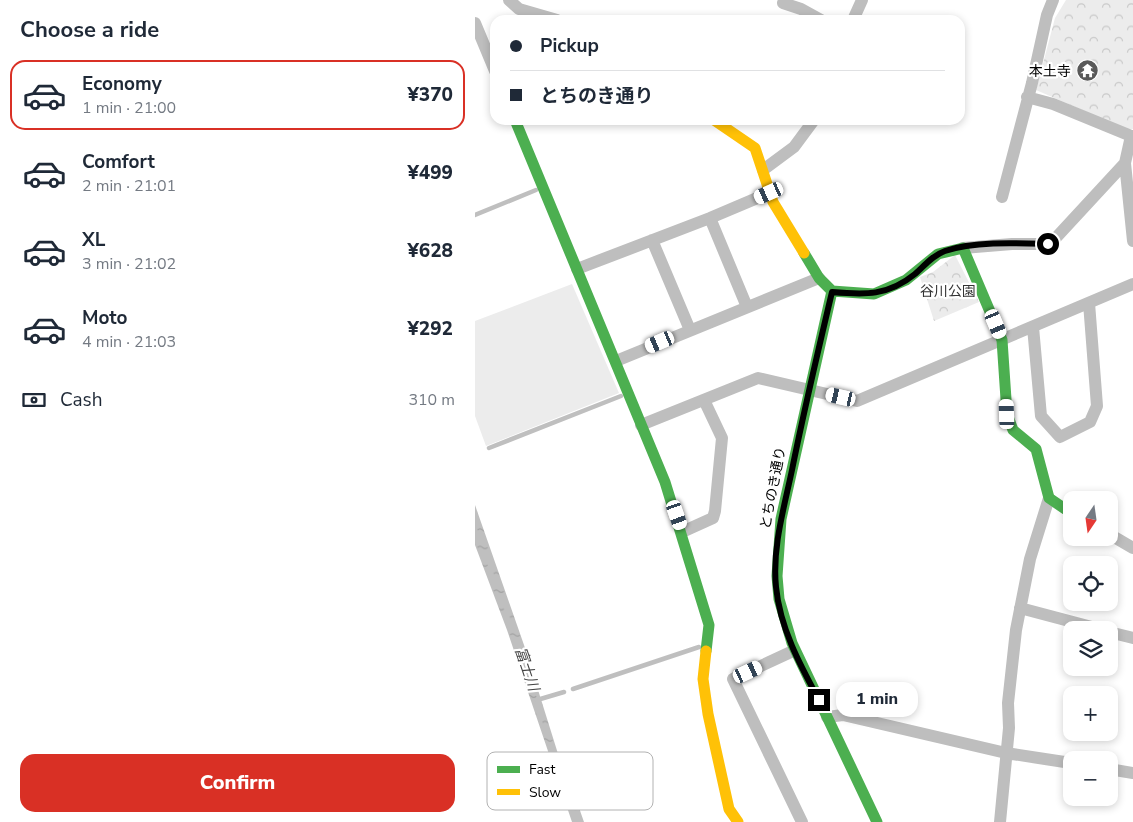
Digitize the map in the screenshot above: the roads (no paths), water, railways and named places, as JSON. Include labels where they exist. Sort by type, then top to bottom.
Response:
[{"type":"street","points":[[509,0],[519,8],[541,15]]},
{"type":"street","points":[[855,15],[862,0]]},
{"type":"street","points":[[1002,197],[1050,0]]},
{"type":"street","points":[[783,3],[812,15]]},
{"type":"street","points":[[475,23],[490,59]]},
{"type":"street","points":[[1027,97],[1088,118],[1132,136],[1125,163],[1133,241]]},
{"type":"street","points":[[517,125],[616,361],[682,532],[709,625],[703,679],[708,714],[729,809],[738,822]]},
{"type":"street","points":[[721,125],[755,148],[769,193],[819,278],[832,292],[874,294],[906,280],[937,254],[963,248],[989,244],[1048,244],[1052,242],[1125,163]]},
{"type":"street","points":[[763,170],[794,147],[810,125]]},
{"type":"street","points":[[577,269],[710,218],[769,193]]},
{"type":"street","points":[[710,218],[747,307]]},
{"type":"street","points":[[652,240],[690,330]]},
{"type":"street","points":[[963,248],[1002,340],[1007,414],[1013,430],[1036,449],[1049,498],[1030,559],[1013,646],[1000,822]]},
{"type":"street","points":[[616,361],[819,278]]},
{"type":"street","points":[[641,425],[758,378],[857,401],[1133,284]]},
{"type":"street","name":"とちのき通り","points":[[832,292],[809,390],[777,547],[776,587],[782,616],[793,651],[877,822]]},
{"type":"street","points":[[1033,327],[1041,416],[1060,437],[1089,422],[1097,406],[1089,303]]},
{"type":"street","points":[[682,532],[708,522],[713,518],[715,511],[722,438],[704,400]]},
{"type":"street","points":[[1049,498],[1063,508]]},
{"type":"street","points":[[1118,539],[1133,548]]},
{"type":"street","points":[[1020,608],[1069,621]]},
{"type":"street","points":[[1118,634],[1133,638]]},
{"type":"street","points":[[793,651],[733,679],[802,822]]},
{"type":"street","points":[[827,717],[843,715],[1005,753],[1063,762]]},
{"type":"street","points":[[1118,770],[1133,773]]},
{"type":"water","name":"富士川","points":[[475,505],[524,645],[557,752],[548,752],[507,630],[475,545]]},
{"type":"water","points":[[568,810],[580,810],[584,822],[572,822]]},
{"type":"waterway","points":[[475,215],[536,190]]},
{"type":"waterway","points":[[489,448],[621,396]]},
{"type":"waterway","points":[[573,689],[699,647]]},
{"type":"waterway","points":[[537,700],[564,692]]},
{"type":"place","name":"本土寺","points":[[1087,71]]},
{"type":"park label","name":"谷川公園","points":[[948,291]]}]
